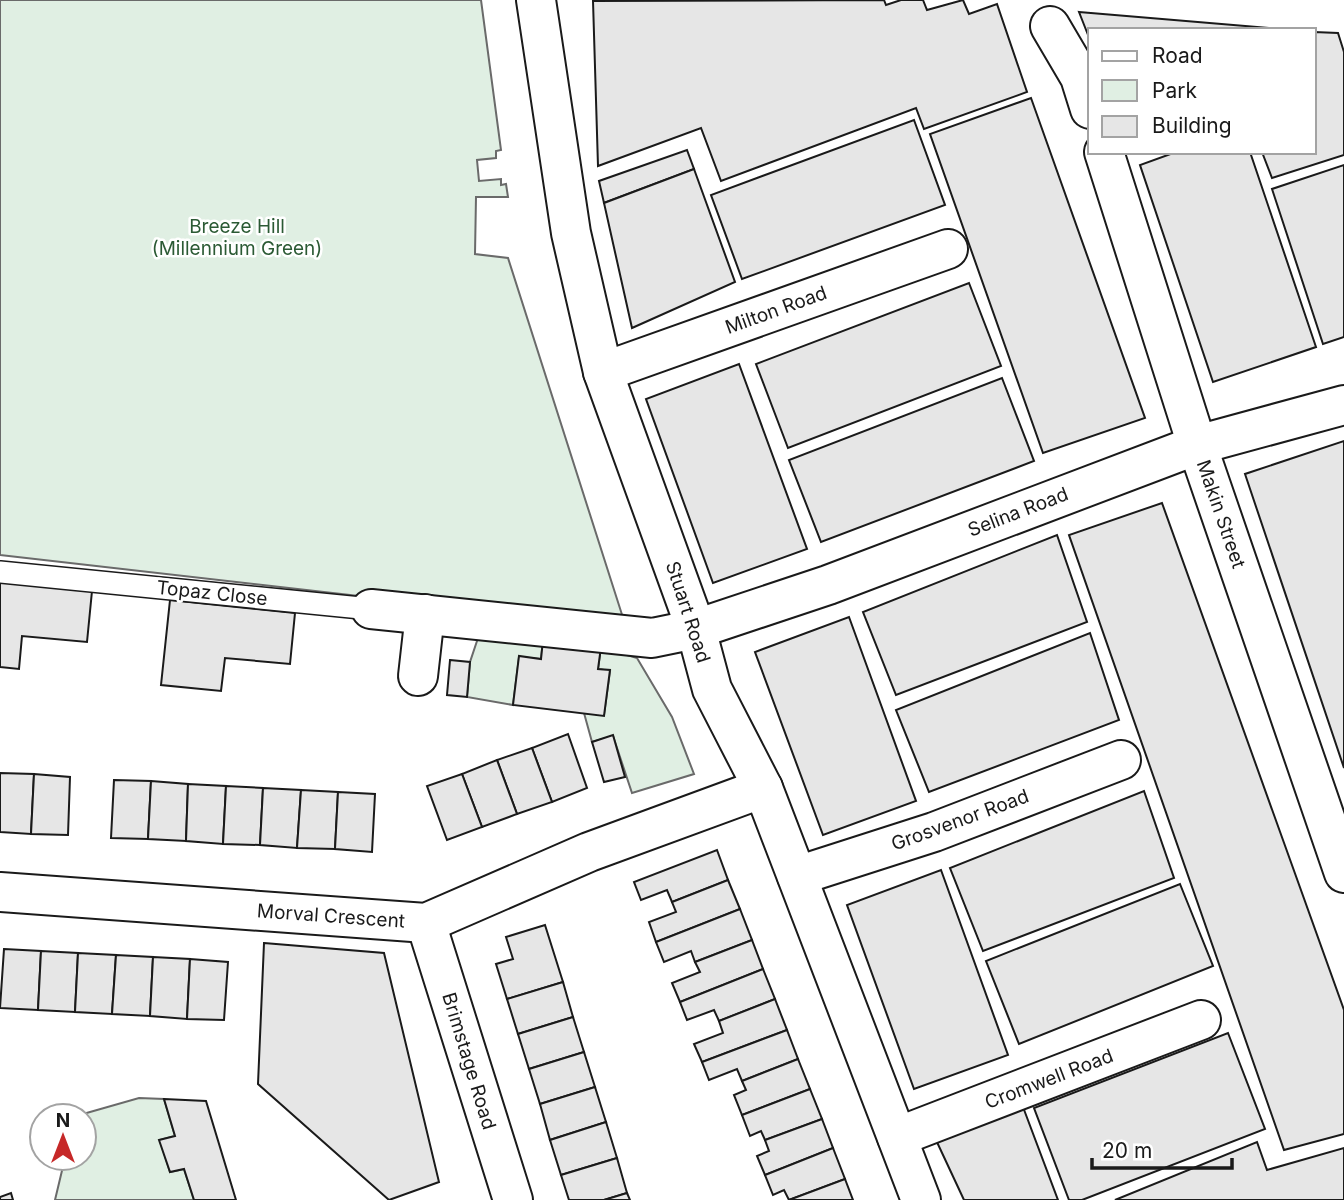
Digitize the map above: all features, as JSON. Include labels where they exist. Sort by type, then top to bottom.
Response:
[{"type":"street","name":"Stuart Road","points":[[536,0],[571,233],[603,372],[696,629],[712,689],[763,788],[921,1200]]},
{"type":"street","points":[[1050,26],[1080,77],[1088,103]]},
{"type":"street","name":"Makin Street","points":[[1105,154],[1197,445],[1344,873]]},
{"type":"street","name":"Milton Road","points":[[603,372],[948,249]]},
{"type":"street","name":"Selina Road","points":[[696,629],[828,585],[1197,445],[1344,405]]},
{"type":"street","name":"Topaz Close","points":[[371,609],[652,638],[696,629]]},
{"type":"street","points":[[418,676],[425,614]]},
{"type":"street","name":"Grosvenor Road","points":[[797,876],[934,832],[1121,760]]},
{"type":"street","name":"Morval Crescent","points":[[0,892],[426,923],[589,852],[763,788]]},
{"type":"street","name":"Brimstage Road","points":[[426,923],[513,1200]]},
{"type":"street","name":"Cromwell Road","points":[[897,1137],[1201,1020]]},
{"type":"lane","name":"Topaz Close","points":[[0,572],[371,609]]},
{"type":"green space","name":"Breeze Hill (Millennium Green)","points":[[0,0],[481,0],[501,150],[496,151],[496,158],[477,160],[479,181],[501,179],[501,185],[506,184],[508,197],[476,197],[475,254],[508,258],[625,624],[612,625],[0,555]]},
{"type":"green space","points":[[479,635],[543,640],[541,659],[519,657],[513,705],[467,697],[470,662]]},
{"type":"green space","points":[[601,647],[637,658],[672,717],[694,774],[632,793],[613,736],[592,742],[584,713],[604,715],[610,671],[598,669]]},
{"type":"green space","points":[[139,1098],[164,1099],[175,1136],[160,1140],[170,1172],[184,1169],[194,1200],[55,1200],[62,1172],[98,1172],[98,1110]]},
{"type":"building","points":[[884,0],[886,5],[901,0],[923,0],[927,10],[963,0],[969,14],[997,4],[1027,92],[924,129],[916,108],[721,181],[701,128],[598,166],[593,1]]},
{"type":"building","points":[[1079,12],[1268,28],[1088,28],[1088,35]]},
{"type":"building","points":[[1316,32],[1338,33],[1344,52],[1344,155],[1272,178],[1263,154],[1316,154]]},
{"type":"building","points":[[1031,98],[1145,418],[1043,453],[930,134]]},
{"type":"building","points":[[914,120],[945,205],[742,279],[711,195]]},
{"type":"building","points":[[687,150],[694,169],[604,203],[599,181]]},
{"type":"building","points":[[1170,154],[1251,154],[1316,347],[1213,382],[1140,165]]},
{"type":"building","points":[[1344,165],[1344,337],[1323,344],[1272,189]]},
{"type":"building","points":[[694,169],[735,282],[632,328],[604,203]]},
{"type":"building","points":[[969,283],[1001,366],[788,448],[756,364]]},
{"type":"building","points":[[739,364],[807,549],[713,583],[646,399]]},
{"type":"building","points":[[1002,378],[1034,461],[821,542],[789,460]]},
{"type":"building","points":[[1344,441],[1344,768],[1245,474]]},
{"type":"building","points":[[1162,503],[1344,1010],[1344,1134],[1284,1150],[1069,535]]},
{"type":"building","points":[[1057,535],[1087,622],[896,695],[863,612]]},
{"type":"building","points":[[0,582],[92,591],[87,642],[22,636],[19,669],[0,667]]},
{"type":"building","points":[[170,600],[295,613],[290,664],[225,658],[221,691],[161,685]]},
{"type":"building","points":[[849,617],[916,801],[823,835],[755,652]]},
{"type":"building","points":[[1090,633],[1119,720],[929,792],[896,710]]},
{"type":"building","points":[[543,640],[601,647],[598,669],[610,670],[604,716],[513,705],[519,656],[541,659]]},
{"type":"building","points":[[450,660],[470,662],[467,697],[447,695]]},
{"type":"building","points":[[568,734],[587,788],[552,802],[532,748]]},
{"type":"building","points":[[613,735],[625,777],[604,782],[592,742]]},
{"type":"building","points":[[532,748],[552,802],[517,814],[497,760]]},
{"type":"building","points":[[497,760],[517,814],[482,827],[462,774]]},
{"type":"building","points":[[0,773],[34,774],[31,834],[0,832]]},
{"type":"building","points":[[34,774],[70,777],[68,835],[31,834]]},
{"type":"building","points":[[462,774],[482,827],[447,840],[427,786]]},
{"type":"building","points":[[114,780],[151,781],[148,839],[111,838]]},
{"type":"building","points":[[151,781],[188,784],[186,841],[148,839]]},
{"type":"building","points":[[188,784],[226,786],[223,844],[186,841]]},
{"type":"building","points":[[226,786],[263,788],[260,845],[223,844]]},
{"type":"building","points":[[263,788],[301,790],[297,848],[260,845]]},
{"type":"building","points":[[301,790],[338,792],[335,849],[297,848]]},
{"type":"building","points":[[1144,791],[1174,878],[983,951],[950,868]]},
{"type":"building","points":[[338,792],[375,794],[372,852],[335,849]]},
{"type":"building","points":[[717,850],[728,880],[672,902],[667,890],[641,900],[634,882]]},
{"type":"building","points":[[941,870],[1008,1055],[914,1089],[847,905]]},
{"type":"building","points":[[728,880],[740,909],[656,942],[649,922],[676,912],[672,902]]},
{"type":"building","points":[[1180,884],[1213,966],[1019,1044],[986,961]]},
{"type":"building","points":[[740,909],[752,940],[695,962],[691,951],[664,962],[656,942]]},
{"type":"building","points":[[545,925],[563,982],[507,999],[496,964],[513,959],[506,937]]},
{"type":"building","points":[[752,940],[763,969],[680,1002],[672,983],[700,972],[695,962]]},
{"type":"building","points":[[264,943],[384,953],[439,1182],[389,1200],[258,1084]]},
{"type":"building","points":[[4,949],[41,951],[38,1010],[0,1008]]},
{"type":"building","points":[[41,951],[78,953],[75,1012],[38,1010]]},
{"type":"building","points":[[78,953],[116,955],[112,1014],[75,1012]]},
{"type":"building","points":[[116,955],[153,957],[150,1016],[112,1014]]},
{"type":"building","points":[[153,957],[190,959],[187,1019],[150,1016]]},
{"type":"building","points":[[190,959],[228,962],[224,1020],[187,1019]]},
{"type":"building","points":[[763,969],[775,999],[719,1021],[714,1010],[687,1020],[680,1002]]},
{"type":"building","points":[[563,982],[573,1017],[518,1034],[507,999]]},
{"type":"building","points":[[775,999],[787,1030],[702,1062],[694,1044],[723,1033],[719,1021]]},
{"type":"building","points":[[573,1017],[584,1052],[529,1069],[518,1034]]},
{"type":"building","points":[[787,1030],[798,1059],[742,1081],[737,1069],[709,1080],[702,1062]]},
{"type":"building","points":[[1228,1033],[1265,1129],[1082,1200],[1069,1200],[1034,1108]]},
{"type":"building","points":[[584,1052],[595,1087],[540,1104],[529,1069]]},
{"type":"building","points":[[798,1059],[810,1089],[742,1115],[734,1095],[746,1090],[742,1081]]},
{"type":"building","points":[[595,1087],[606,1122],[550,1140],[540,1104]]},
{"type":"building","points":[[810,1089],[822,1119],[765,1140],[761,1131],[750,1136],[742,1115]]},
{"type":"building","points":[[164,1099],[206,1101],[236,1200],[194,1200],[184,1169],[170,1172],[159,1140],[175,1136]]},
{"type":"building","points":[[1023,1107],[1058,1200],[964,1200],[936,1140]]},
{"type":"building","points":[[822,1119],[833,1148],[765,1175],[757,1156],[769,1151],[765,1140]]},
{"type":"building","points":[[606,1122],[617,1158],[561,1175],[550,1140]]},
{"type":"building","points":[[1257,1142],[1267,1170],[1344,1148],[1344,1200],[1115,1200]]},
{"type":"building","points":[[833,1148],[845,1179],[789,1200],[784,1190],[773,1195],[765,1175]]},
{"type":"building","points":[[617,1158],[627,1193],[604,1200],[569,1200],[561,1175]]},
{"type":"building","points":[[845,1179],[853,1200],[789,1200]]},
{"type":"building","points":[[11,1193],[13,1200],[0,1200],[0,1197]]},
{"type":"building","points":[[627,1193],[630,1200],[604,1200]]}]
